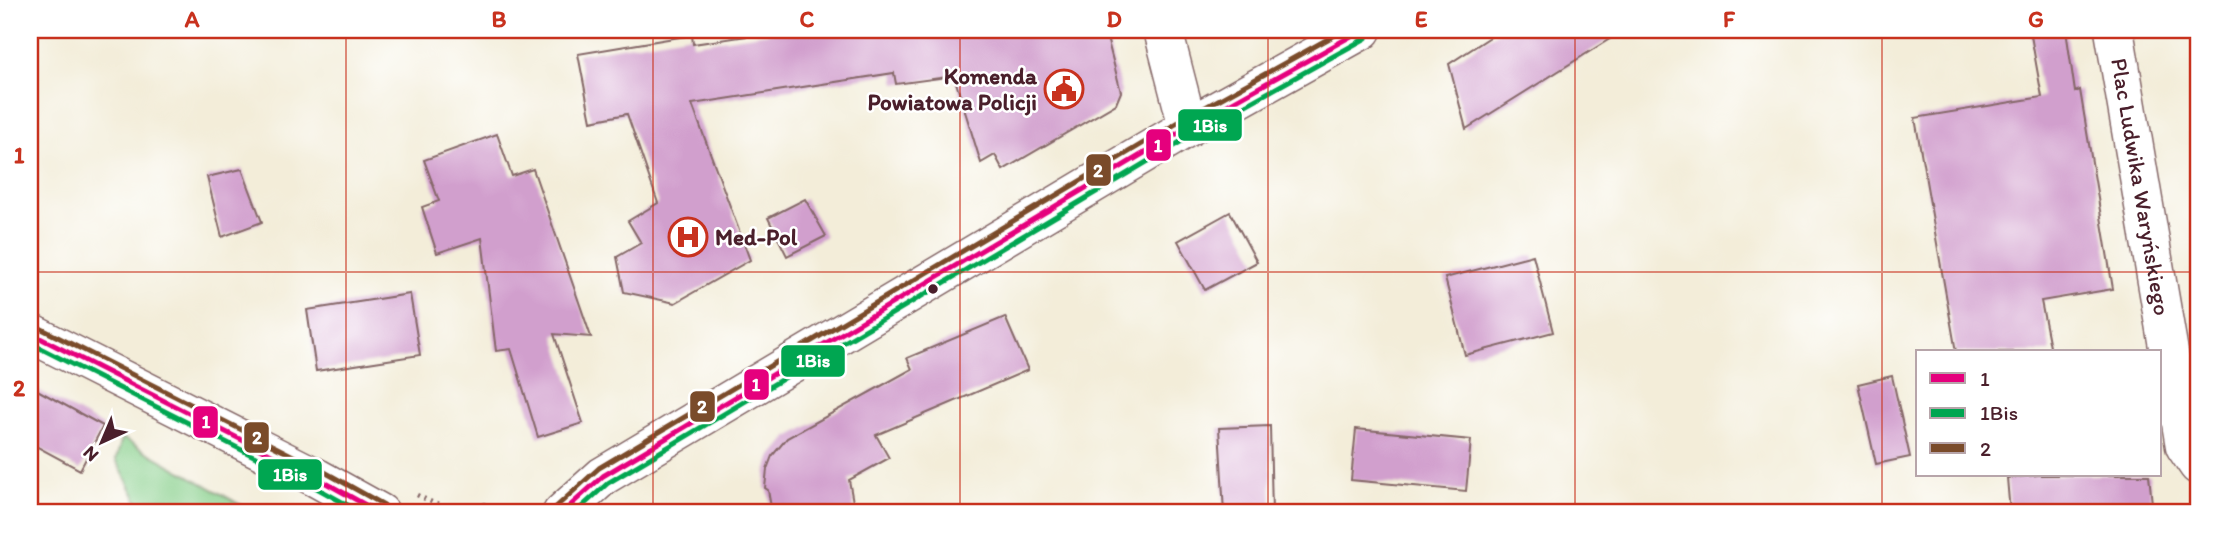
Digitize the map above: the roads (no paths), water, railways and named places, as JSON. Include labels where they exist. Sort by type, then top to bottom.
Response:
[{"type":"street","points":[[1163,30],[1188,127]]},
{"type":"street","points":[[562,513],[603,476],[1188,127],[1362,30]]},
{"type":"street","name":"Plac Ludwika Waryńskiego","points":[[2114,30],[2185,446],[2198,465]]},
{"type":"street","points":[[30,333],[294,466],[380,513]]},
{"type":"place","name":"Komenda Powiatowa Policji","points":[[1064,89]]},
{"type":"place","name":"Med-Pol","points":[[688,237]]}]
